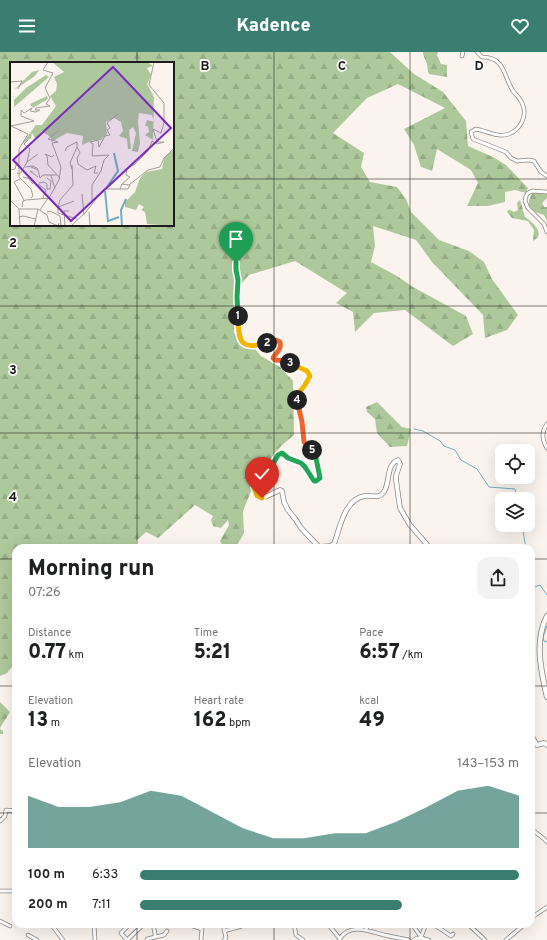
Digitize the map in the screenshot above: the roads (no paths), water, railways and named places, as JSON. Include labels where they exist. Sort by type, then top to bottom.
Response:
[{"type":"main road","points":[[547,616],[541,631],[540,645],[541,668],[547,697]]},
{"type":"street","points":[[477,52],[482,57],[493,58],[501,65],[512,90],[522,104],[525,112],[520,125],[510,134],[497,135],[476,129],[471,132],[473,139],[506,152],[511,158],[517,161],[534,161],[541,172],[547,176]]},
{"type":"street","points":[[547,192],[528,192],[525,201],[528,208],[544,224],[547,232]]},
{"type":"street","points":[[248,240],[236,263],[238,280],[238,334],[240,340],[245,344],[252,346],[278,340],[281,346],[277,354],[273,356],[273,359],[287,361],[309,373],[310,376],[297,395],[298,408],[302,422],[304,442],[315,453],[320,478],[314,481],[304,465],[288,458],[282,453],[278,455],[269,472],[255,482],[254,487],[259,498],[263,498],[280,490],[283,493],[286,506],[301,528],[316,544]]},
{"type":"street","points":[[547,424],[543,430],[543,441],[547,448]]},
{"type":"street","points":[[334,544],[349,506],[364,496],[375,497],[381,494],[385,488],[391,467],[394,462],[398,460],[400,464],[396,480],[400,508],[410,525],[427,544]]},
{"type":"street","points":[[535,742],[537,745],[544,743],[547,745]]},
{"type":"street","points":[[0,821],[5,816],[6,810],[12,811]]},
{"type":"street","points":[[535,832],[547,842]]},
{"type":"street","points":[[0,891],[12,891]]},
{"type":"street","points":[[535,915],[547,907]]},
{"type":"street","points":[[0,921],[10,926]]},
{"type":"street","points":[[54,928],[63,940]]},
{"type":"street","points":[[94,928],[96,940]]},
{"type":"street","points":[[126,928],[121,933],[127,940],[140,928]]},
{"type":"street","points":[[154,928],[154,937]]},
{"type":"street","points":[[199,928],[202,929],[201,940]]},
{"type":"street","points":[[223,928],[226,938],[224,940]]},
{"type":"street","points":[[224,931],[235,928]]},
{"type":"street","points":[[295,928],[296,935],[303,940]]},
{"type":"street","points":[[331,928],[339,939],[351,930],[359,929],[409,940]]},
{"type":"street","points":[[415,928],[421,937],[427,939]]},
{"type":"street","points":[[421,937],[424,928]]},
{"type":"street","points":[[439,928],[451,936],[453,934]]},
{"type":"street","points":[[472,928],[485,940]]},
{"type":"street","points":[[506,940],[520,928]]},
{"type":"street","points":[[146,940],[164,935],[167,931]]},
{"type":"street","points":[[28,935],[37,940]]},
{"type":"street","points":[[414,940],[417,938],[427,939]]},
{"type":"waterway","points":[[414,429],[423,431],[440,441],[444,446],[455,450],[461,460],[477,469],[489,487],[515,489],[516,492]]},
{"type":"waterway","points":[[523,532],[525,544]]},
{"type":"waterway","points":[[535,587],[540,585],[547,595]]},
{"type":"waterway","points":[[547,626],[543,637],[544,641],[547,642]]}]
